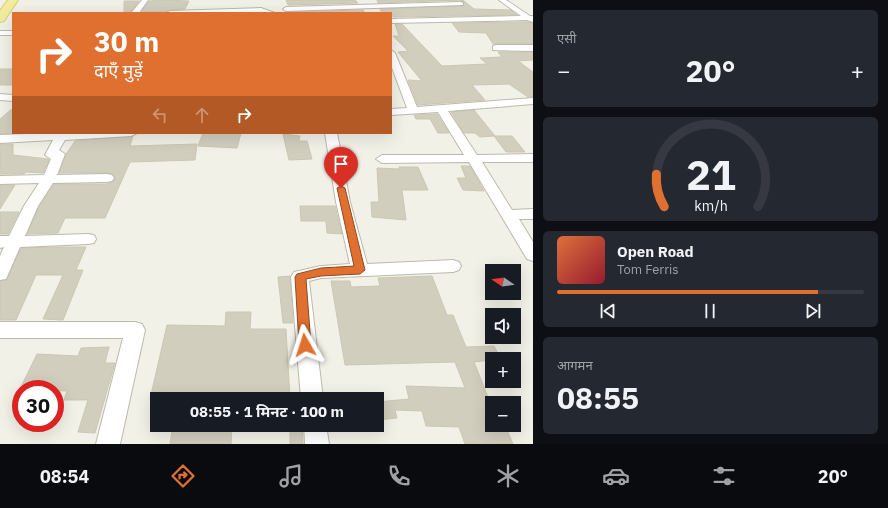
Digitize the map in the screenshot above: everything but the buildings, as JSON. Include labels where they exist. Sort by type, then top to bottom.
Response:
[{"type":"main road","points":[[0,19],[14,0]]},
{"type":"street","points":[[136,12],[145,0]]},
{"type":"street","points":[[502,0],[531,19]]},
{"type":"street","points":[[286,9],[367,5],[462,4]]},
{"type":"street","points":[[234,12],[270,12],[367,5]]},
{"type":"street","points":[[392,20],[531,19]]},
{"type":"street","points":[[0,33],[12,33]]},
{"type":"street","points":[[496,48],[533,48]]},
{"type":"street","points":[[392,56],[413,110]]},
{"type":"street","points":[[0,97],[12,98]]},
{"type":"street","points":[[392,112],[533,101]]},
{"type":"street","points":[[442,109],[509,214],[533,255]]},
{"type":"street","points":[[0,139],[105,134]]},
{"type":"street","points":[[331,134],[344,202],[360,270]]},
{"type":"street","points":[[0,274],[8,242],[49,179],[59,154],[51,155],[50,136]]},
{"type":"street","points":[[382,158],[533,158]]},
{"type":"street","points":[[0,180],[107,178]]},
{"type":"street","points":[[509,214],[533,214]]},
{"type":"street","points":[[8,242],[88,239]]},
{"type":"street","points":[[311,392],[304,331],[300,277],[321,272],[453,266]]},
{"type":"street","points":[[0,330],[134,330],[108,444]]},
{"type":"street","points":[[316,432],[317,444]]},
{"type":"route","points":[[305,345],[300,277],[321,272],[360,270],[341,188]]}]
